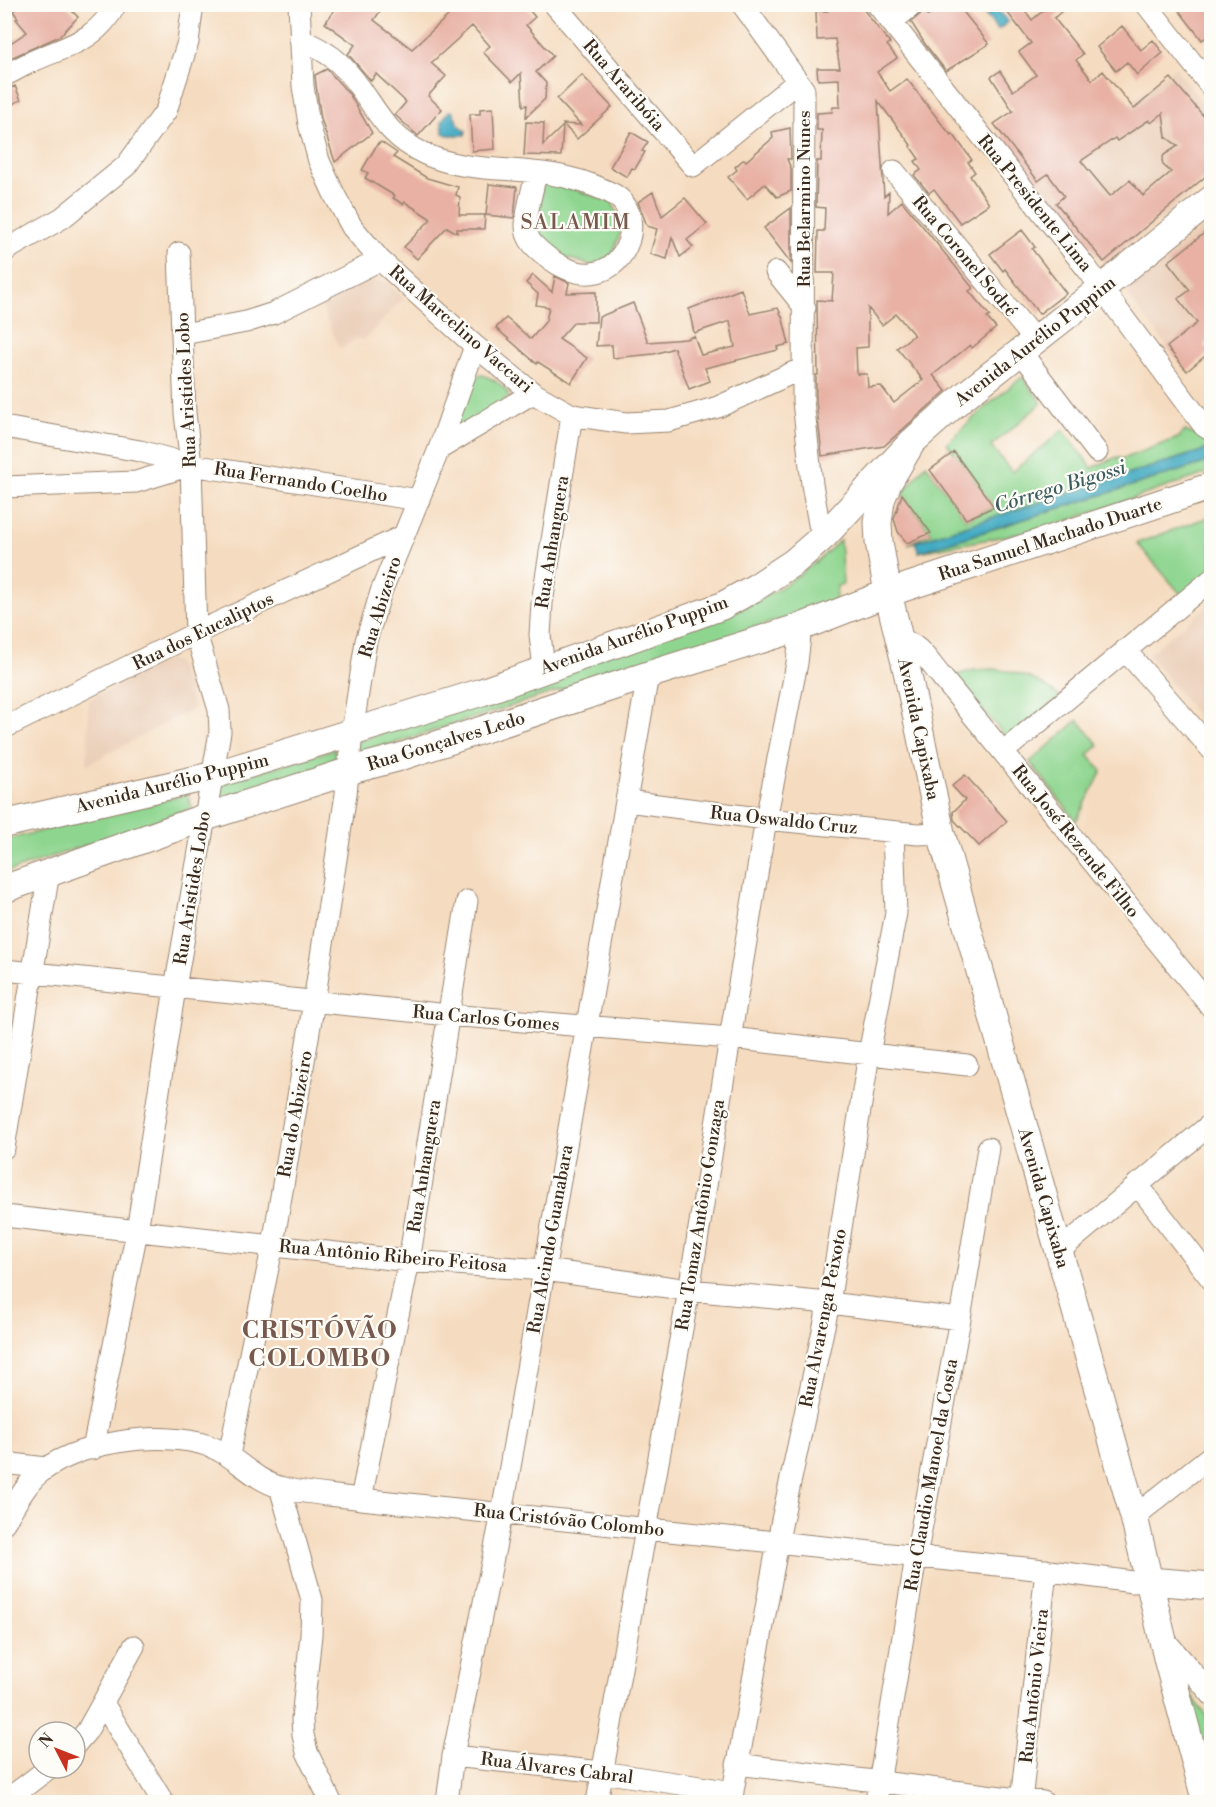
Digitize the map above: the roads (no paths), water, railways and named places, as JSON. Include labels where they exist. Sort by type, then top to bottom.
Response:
[{"type":"main road","name":"Avenida Aurélio Puppim","points":[[4,824],[211,776],[482,692],[722,606],[794,562],[825,535],[912,442],[964,396],[1212,200]]},
{"type":"main road","name":"Avenida Capixaba","points":[[912,442],[888,483],[881,500],[879,542],[888,592],[941,833],[1134,1517],[1206,1803]]},
{"type":"main road","name":"Rua Samuel Machado Duarte","points":[[888,592],[1212,486]]},
{"type":"main road","name":"Rua Gonçalves Ledo","points":[[4,889],[203,818],[397,759],[648,675],[801,627],[888,592]]},
{"type":"main road","points":[[1149,1581],[1212,1586]]},
{"type":"street","points":[[4,76],[87,38],[105,21],[116,4]]},
{"type":"street","points":[[4,251],[62,218],[126,165],[166,111],[188,42],[193,4]]},
{"type":"street","name":"Rua Marcelino Vaccari","points":[[299,4],[306,105],[319,161],[352,227],[380,260],[475,346],[533,393],[572,415],[626,423],[669,421],[718,407],[803,368]]},
{"type":"street","name":"Rua Araribóia","points":[[554,4],[693,166],[800,86]]},
{"type":"street","points":[[742,4],[800,86]]},
{"type":"street","name":"Rua Presidente Lima","points":[[877,4],[1102,288],[1204,426],[1212,431]]},
{"type":"street","points":[[891,22],[914,4]]},
{"type":"street","points":[[1146,4],[1212,88]]},
{"type":"street","points":[[300,39],[327,53],[340,64],[391,132],[424,154],[450,163],[548,174],[584,182],[610,192],[622,200],[629,212],[631,227],[625,249],[611,266],[595,274],[581,274],[553,261],[530,240],[526,227],[536,173]]},
{"type":"street","name":"Rua Belarmino Nunes","points":[[800,86],[805,424],[819,524],[825,535]]},
{"type":"street","name":"Rua Coronel Sodré","points":[[894,171],[1028,346],[1097,452]]},
{"type":"street","name":"Rua Aristides Lobo","points":[[93,1449],[137,1231],[203,818],[220,732],[219,710],[196,633],[191,465],[185,413],[179,253]]},
{"type":"street","points":[[183,333],[246,322],[274,313],[380,260]]},
{"type":"street","name":"Rua Belarmino Nunes","points":[[776,272],[805,308]]},
{"type":"street","name":"Rua Abizeiro","points":[[349,772],[352,733],[366,641],[381,592],[439,449],[475,346]]},
{"type":"street","points":[[439,449],[533,393]]},
{"type":"street","name":"Rua Anhanguera","points":[[544,668],[540,635],[542,603],[572,415]]},
{"type":"street","points":[[4,427],[140,451],[191,465]]},
{"type":"street","name":"Rua Fernando Coelho","points":[[4,487],[136,482],[191,465],[419,500]]},
{"type":"street","name":"Rua dos Eucaliptos","points":[[4,728],[196,633],[403,536]]},
{"type":"street","points":[[1003,752],[1212,579]]},
{"type":"street","name":"Rua Tomaz Antônio Gonzaga","points":[[597,1803],[689,1290],[766,819],[797,663],[801,627]]},
{"type":"street","name":"Rua José Rezende Filho","points":[[899,640],[915,646],[940,675],[1212,1008]]},
{"type":"street","points":[[1125,650],[1212,750]]},
{"type":"street","points":[[907,671],[924,670],[940,675]]},
{"type":"street","name":"Rua Alcindo Guanabara","points":[[447,1803],[453,1756],[501,1513],[545,1270],[648,675]]},
{"type":"street","name":"Rua do Abizeiro","points":[[229,1455],[273,1244],[314,1002],[349,772]]},
{"type":"street","name":"Rua Oswaldo Cruz","points":[[627,801],[893,832],[941,833]]},
{"type":"street","name":"Rua Alvarenga Peixoto","points":[[732,1797],[777,1542],[829,1303],[869,1054],[896,913],[893,832]]},
{"type":"street","points":[[4,1148],[49,872]]},
{"type":"street","name":"Rua Anhanguera","points":[[361,1499],[409,1261],[467,901]]},
{"type":"street","name":"Rua Carlos Gomes","points":[[4,970],[314,1002],[730,1038],[967,1065]]},
{"type":"street","points":[[1059,1251],[1212,1123]]},
{"type":"street","name":"Rua Claudio Manoel da Costa","points":[[878,1793],[916,1557],[960,1319],[988,1148]]},
{"type":"street","points":[[1137,1184],[1212,1281]]},
{"type":"street","name":"Rua Antônio Ribeiro Feitosa","points":[[4,1216],[273,1244],[409,1261],[545,1270],[689,1290],[829,1303],[960,1319]]},
{"type":"street","name":"Rua Cristóvão Colombo","points":[[46,1468],[58,1461],[93,1449],[127,1441],[164,1439],[208,1445],[229,1455],[258,1477],[280,1487],[361,1499],[1046,1570],[1133,1582],[1149,1581]]},
{"type":"street","points":[[1134,1517],[1212,1455]]},
{"type":"street","points":[[4,1463],[46,1468]]},
{"type":"street","points":[[4,1523],[28,1485],[46,1468]]},
{"type":"street","points":[[280,1487],[312,1600],[313,1616],[302,1719],[303,1735],[307,1752],[331,1803]]},
{"type":"street","name":"Rua Antõnio Vieira","points":[[1022,1801],[1046,1570]]},
{"type":"street","points":[[1163,1637],[1212,1695]]},
{"type":"street","points":[[87,1731],[134,1646]]},
{"type":"street","points":[[104,1703],[163,1803]]},
{"type":"street","name":"Rua Álvares Cabral","points":[[453,1756],[602,1772],[732,1797]]},
{"type":"street","points":[[737,1764],[878,1793],[1043,1803]]},
{"type":"street","points":[[4,1802],[33,1780]]},
{"type":"water","points":[[977,5],[994,5],[1008,22],[998,30]]},
{"type":"water","points":[[449,111],[453,112],[458,124],[466,131],[465,135],[443,133],[442,121]]},
{"type":"water","points":[[1211,448],[1211,461],[919,552],[915,542]]},
{"type":"district","name":"SALAMIM","points":[[576,222]]},
{"type":"district","name":"CRISTÓVÃO COLOMBO","points":[[320,1344]]},
{"type":"water label","name":"Córrego Bigossi","points":[[1060,486]]}]
